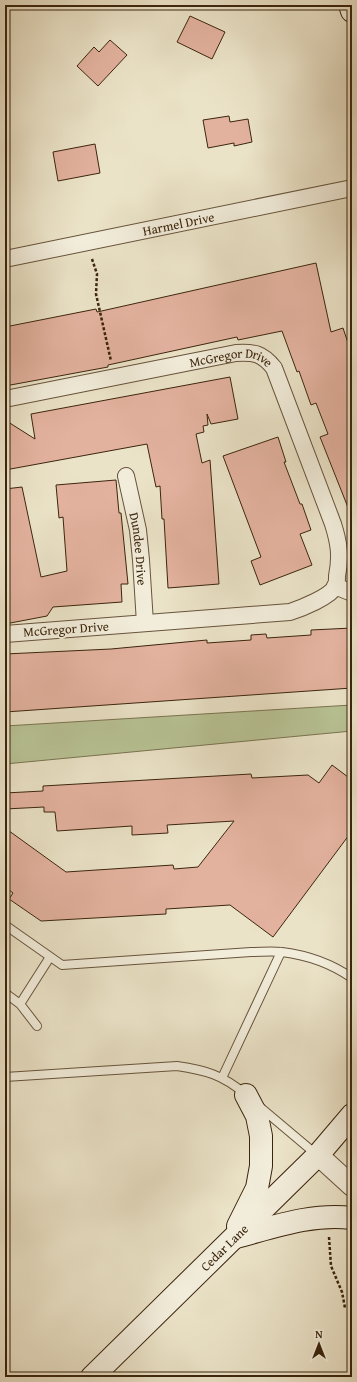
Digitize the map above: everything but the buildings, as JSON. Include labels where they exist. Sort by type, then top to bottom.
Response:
[{"type":"main road","points":[[350,5],[352,11]]},
{"type":"main road","points":[[233,1238],[257,1188],[262,1166],[261,1136],[257,1116],[246,1095]]},
{"type":"main road","name":"Cedar Lane","points":[[92,1377],[318,1155],[352,1115]]},
{"type":"main road","points":[[233,1238],[311,1218],[352,1218]]},
{"type":"street","name":"Harmel Drive","points":[[5,259],[352,188]]},
{"type":"street","name":"McGregor Drive","points":[[5,399],[236,353],[247,352],[258,354],[268,360],[274,368],[333,524],[340,557],[336,586],[316,601],[290,612],[5,634]]},
{"type":"street","name":"Dundee Drive","points":[[126,476],[138,530],[142,560],[145,623]]},
{"type":"street","points":[[336,586],[352,593]]},
{"type":"street","points":[[318,1155],[352,1186]]},
{"type":"lane","points":[[5,925],[62,965],[251,952],[281,952],[305,956],[342,970],[352,978]]},
{"type":"lane","points":[[222,1078],[281,952]]},
{"type":"lane","points":[[20,1004],[50,957]]},
{"type":"lane","points":[[5,993],[20,1004],[37,1026]]},
{"type":"lane","points":[[5,1077],[177,1066],[201,1070],[222,1078],[246,1095],[318,1155]]},
{"type":"path","points":[[83,243],[93,261],[97,274],[96,294],[114,377]]},
{"type":"path","points":[[329,1230],[331,1266],[342,1292],[345,1308]]},
{"type":"green space","points":[[352,705],[352,731],[5,764],[5,726]]}]
